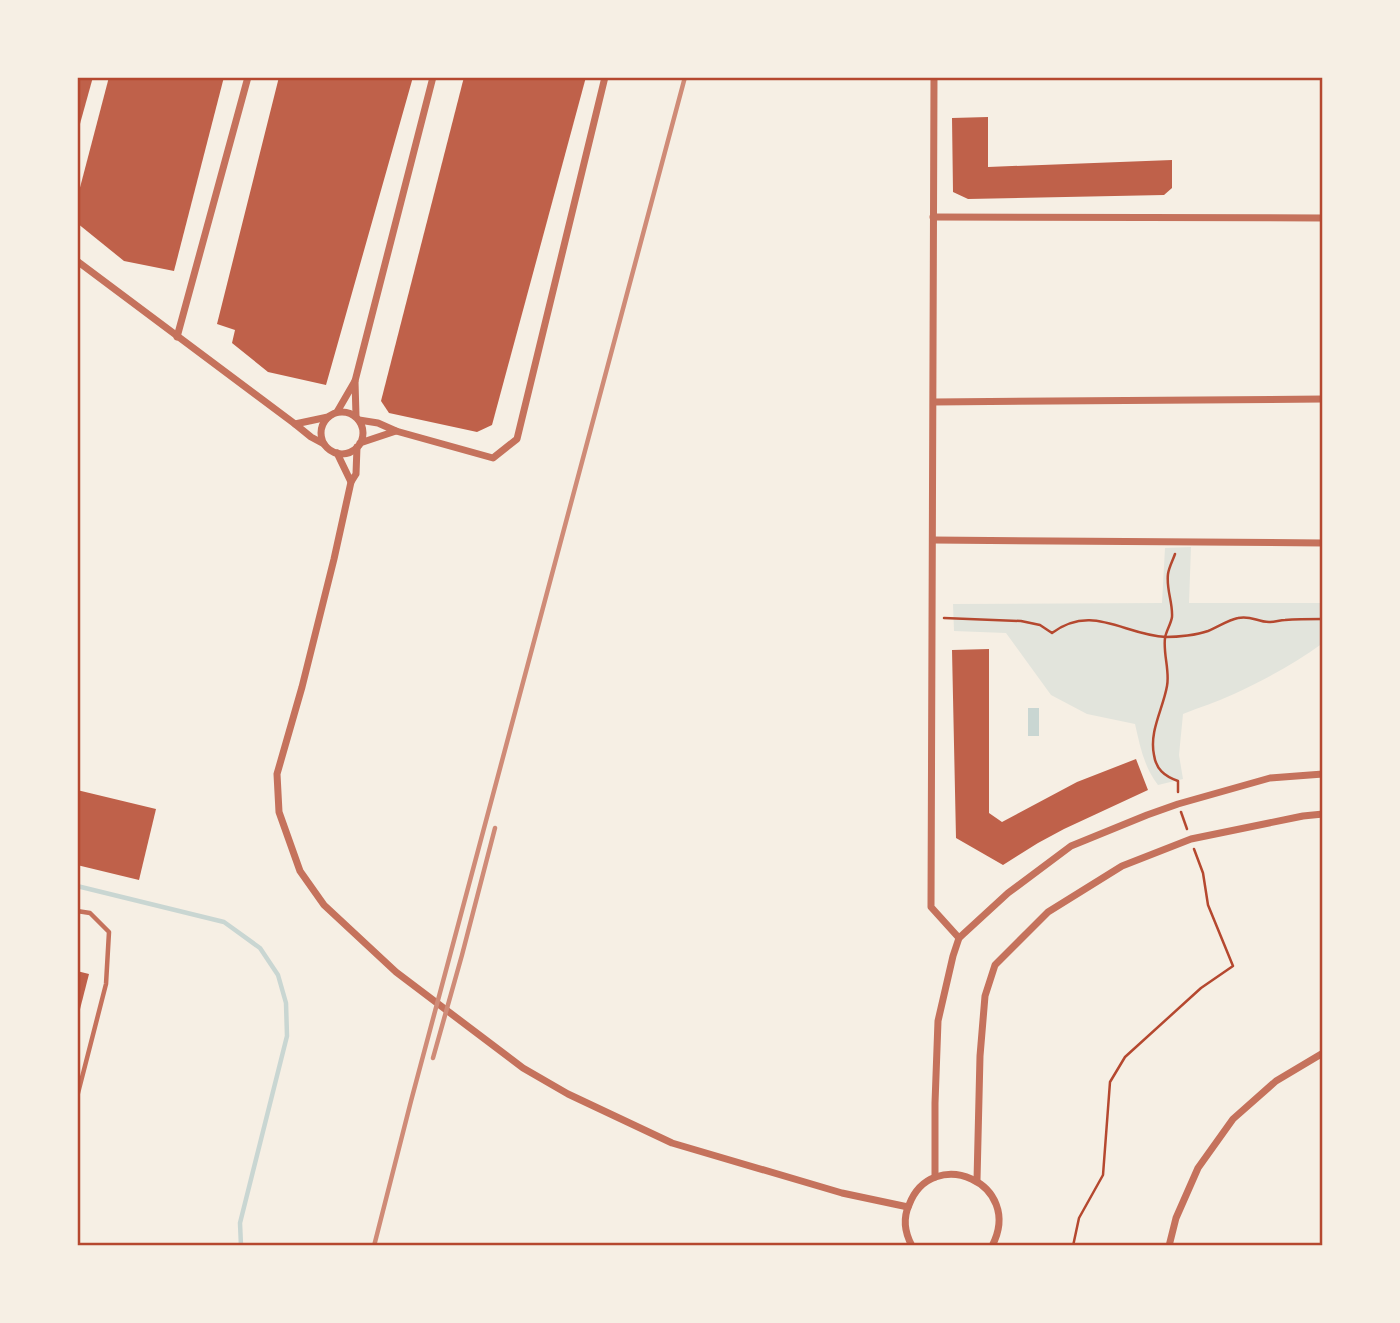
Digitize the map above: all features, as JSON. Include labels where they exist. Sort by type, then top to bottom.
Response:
[{"type":"street","points":[[177,337],[248,77]]},
{"type":"street","points":[[337,412],[355,381],[433,77]]},
{"type":"street","points":[[295,424],[344,412],[396,431],[493,458],[517,439],[606,77]]},
{"type":"street","points":[[934,77],[930,906],[959,938]]},
{"type":"street","points":[[933,217],[1323,218]]},
{"type":"street","points":[[77,261],[311,437],[337,453],[351,482]]},
{"type":"street","points":[[355,381],[357,418],[363,430],[356,474],[351,482],[302,687],[277,774],[279,812],[300,871],[324,905],[396,972],[523,1068],[568,1094],[672,1143],[842,1193],[908,1207]]},
{"type":"street","points":[[934,402],[1323,399]]},
{"type":"street","points":[[326,445],[321,433],[328,417]]},
{"type":"street","points":[[337,453],[350,452],[359,445],[396,431]]},
{"type":"street","points":[[933,540],[1323,543]]},
{"type":"street","points":[[934,1177],[938,1021],[959,938],[1008,893],[1071,846],[1178,804],[1270,778],[1323,774]]},
{"type":"street","points":[[977,1181],[980,1056],[985,996],[995,965],[1048,912],[1122,866],[1191,839],[1323,814]]},
{"type":"street","points":[[1169,1246],[1176,1218],[1198,1168],[1233,1119],[1276,1081],[1323,1053]]},
{"type":"street","points":[[912,1246],[905,1228],[906,1212],[911,1198],[921,1185],[934,1177],[956,1174],[977,1181],[989,1191],[997,1204],[1000,1219],[998,1235],[992,1246]]},
{"type":"lane","points":[[77,911],[90,913],[109,932],[106,984],[77,1097]]},
{"type":"path","points":[[1073,1246],[1079,1217],[1103,1175],[1110,1082],[1125,1057],[1201,988],[1233,965],[1209,905],[1203,873],[1178,804],[1178,781],[1167,777],[1157,766],[1153,753],[1156,722],[1168,682],[1165,637],[1171,620],[1168,572],[1175,556],[1176,542]]},
{"type":"path","points":[[932,618],[1021,621],[1040,625],[1052,633],[1063,625],[1095,619],[1165,637],[1206,632],[1235,619],[1248,617],[1262,622],[1323,619]]},
{"type":"shaded area","points":[[1191,547],[1189,603],[1323,603],[1323,643],[1257,683],[1183,714],[1179,755],[1183,779],[1158,785],[1146,764],[1135,724],[1087,714],[1051,695],[1006,633],[954,631],[953,604],[1162,603],[1165,548]]},
{"type":"shaded area","points":[[1028,708],[1039,708],[1039,736],[1028,736]]},
{"type":"building","points":[[77,77],[93,77],[78,131],[77,131]]},
{"type":"building","points":[[109,77],[224,77],[174,271],[124,261],[77,223],[77,199]]},
{"type":"building","points":[[279,77],[413,77],[326,385],[268,372],[232,343],[235,330],[217,324]]},
{"type":"building","points":[[464,77],[586,77],[492,425],[477,432],[389,413],[381,401]]},
{"type":"building","points":[[988,117],[988,167],[1172,160],[1172,188],[1164,195],[968,199],[953,192],[952,118]]},
{"type":"building","points":[[989,649],[989,813],[1002,822],[1077,782],[1136,759],[1148,790],[1064,829],[1003,865],[956,838],[952,650]]},
{"type":"building","points":[[77,790],[156,809],[139,880],[77,865]]},
{"type":"building","points":[[77,971],[89,974],[78,1017],[77,1017]]},
{"type":"waterway","points":[[77,886],[224,922],[260,948],[278,975],[286,1003],[287,1036],[240,1223],[241,1246]]},
{"type":"railway","points":[[374,1246],[685,77]]},
{"type":"railway","points":[[433,1058],[495,828]]}]
